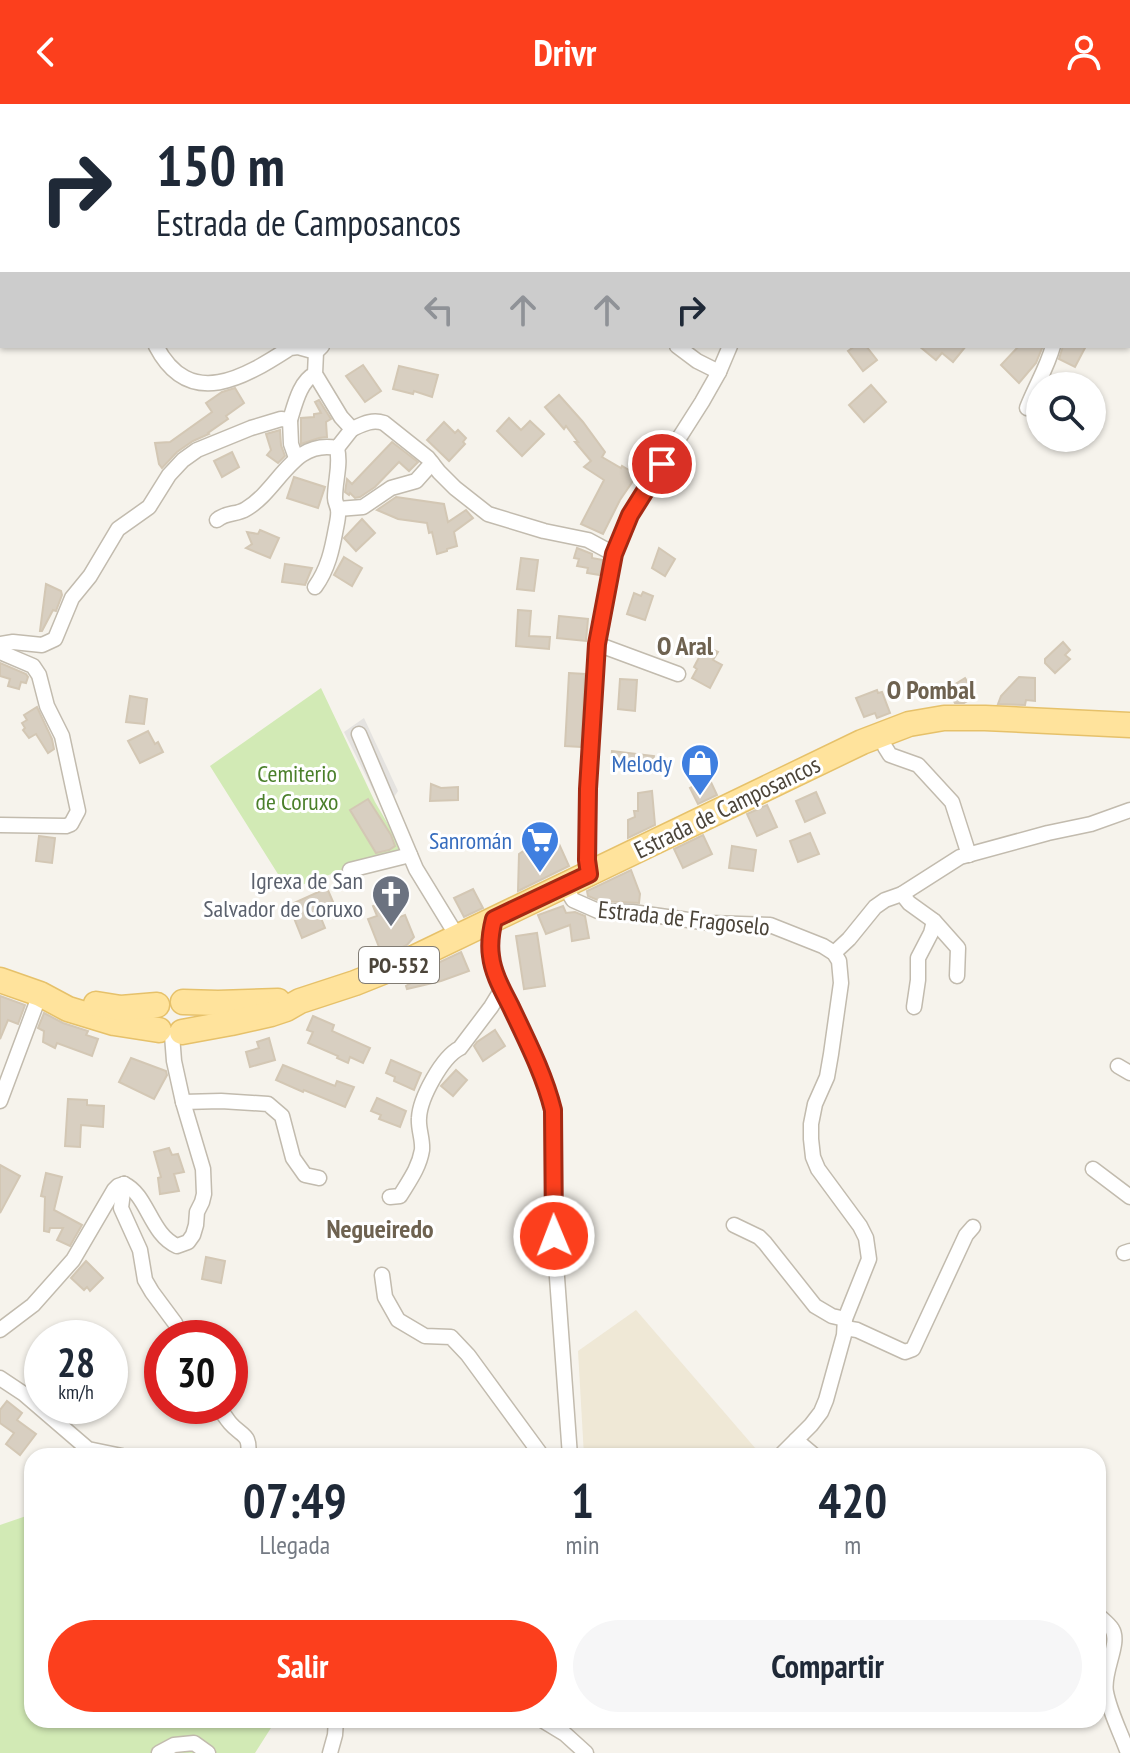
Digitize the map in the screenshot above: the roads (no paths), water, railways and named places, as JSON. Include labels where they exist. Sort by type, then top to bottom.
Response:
[{"type":"main road","name":"Estrada de Camposancos","points":[[0,980],[40,994],[68,1009],[114,1023],[171,1032],[271,1014],[395,967],[862,742],[909,724],[962,718],[1130,725]]},
{"type":"main road","name":"Estrada de Camposancos","points":[[40,994],[121,1008],[157,1005],[166,998],[218,1003],[300,1001]]},
{"type":"main road","points":[[157,1005],[153,1020],[171,1032],[185,1028],[190,1019],[183,1002]]},
{"type":"street","points":[[157,348],[184,379],[194,383],[242,376],[290,348]]},
{"type":"street","points":[[680,348],[719,372]]},
{"type":"street","points":[[589,874],[588,789],[597,644],[614,554],[630,515],[719,372],[729,348]]},
{"type":"street","points":[[1042,372],[1052,348]]},
{"type":"street","points":[[319,349],[315,374],[341,417],[352,429]]},
{"type":"street","points":[[296,458],[291,444],[290,420],[303,384],[315,374]]},
{"type":"street","points":[[0,644],[42,645],[55,639],[72,598],[90,576],[118,529],[149,507],[169,475],[183,460],[197,450],[251,428],[281,419],[290,420]]},
{"type":"street","points":[[337,448],[352,429],[369,421],[384,423],[428,458],[455,488],[488,514],[588,540],[614,554]]},
{"type":"street","points":[[217,520],[228,513],[246,509],[265,494],[296,458],[312,448],[337,448]]},
{"type":"street","points":[[315,587],[330,559],[338,509],[334,501],[339,457],[337,448]]},
{"type":"street","points":[[338,509],[363,507],[391,488],[416,481],[432,463]]},
{"type":"street","points":[[597,644],[678,674]]},
{"type":"street","points":[[0,652],[33,666],[39,675],[47,706],[62,736],[78,811],[71,824],[66,826],[0,825]]},
{"type":"street","points":[[359,734],[416,869],[457,936]]},
{"type":"street","points":[[885,747],[890,755],[918,765],[952,802],[969,855]]},
{"type":"street","points":[[788,1448],[821,1412],[845,1324],[869,1259],[860,1226],[818,1169],[813,1157],[811,1124],[815,1104],[827,1077],[841,983],[839,961],[834,953],[875,907],[902,894],[960,857],[1091,824],[1130,810]]},
{"type":"street","points":[[350,870],[410,855]]},
{"type":"street","name":"Estrada de Fragoselo","points":[[564,885],[573,900],[598,911],[632,912],[709,923],[770,925],[803,936],[834,953]]},
{"type":"street","points":[[902,894],[934,921],[958,948],[957,976]]},
{"type":"street","points":[[494,919],[490,938],[491,956],[502,989],[540,1069],[553,1110],[554,1236],[569,1448]]},
{"type":"street","points":[[914,1007],[918,958],[934,921]]},
{"type":"street","points":[[390,1197],[400,1196],[416,1171],[422,1148],[419,1114],[437,1071],[453,1051],[460,1048],[502,989]]},
{"type":"street","points":[[0,1101],[40,994]]},
{"type":"street","points":[[0,1330],[33,1305],[73,1260],[118,1186],[129,1185],[169,1242],[177,1246],[188,1242],[204,1194],[203,1169],[183,1102],[171,1032]]},
{"type":"street","points":[[183,1102],[268,1104],[282,1116],[293,1158],[305,1175],[319,1178]]},
{"type":"street","points":[[1093,1169],[1130,1197]]},
{"type":"street","points":[[124,1184],[121,1208],[140,1250],[145,1280],[173,1320]]},
{"type":"street","points":[[734,1225],[759,1237],[815,1306],[905,1352],[913,1349],[966,1235],[973,1227]]},
{"type":"street","points":[[382,1275],[385,1297],[398,1320],[425,1336],[451,1337],[468,1355],[536,1448]]},
{"type":"street","points":[[0,1378],[24,1394],[87,1448]]},
{"type":"street","points":[[231,1424],[245,1434],[249,1448]]},
{"type":"street","points":[[796,1440],[806,1448]]},
{"type":"street","points":[[1106,1623],[1115,1636],[1106,1674]]},
{"type":"street","points":[[1106,1691],[1128,1753]]},
{"type":"street","points":[[330,1753],[335,1728]]},
{"type":"street","points":[[555,1728],[586,1753]]},
{"type":"street","points":[[159,1753],[185,1743],[194,1743],[208,1753]]},
{"type":"place","name":"Melody","points":[[700,797]]},
{"type":"place","name":"Sanromán","points":[[540,874]]},
{"type":"place","name":"Igrexa de San Salvador de Coruxo","points":[[391,928]]},
{"type":"district","name":"O Aral","points":[[685,645]]},
{"type":"district","name":"O Pombal","points":[[931,689]]},
{"type":"district","name":"Negueiredo","points":[[380,1228]]},
{"type":"park label","name":"Cemiterio de Coruxo","points":[[297,787]]}]
